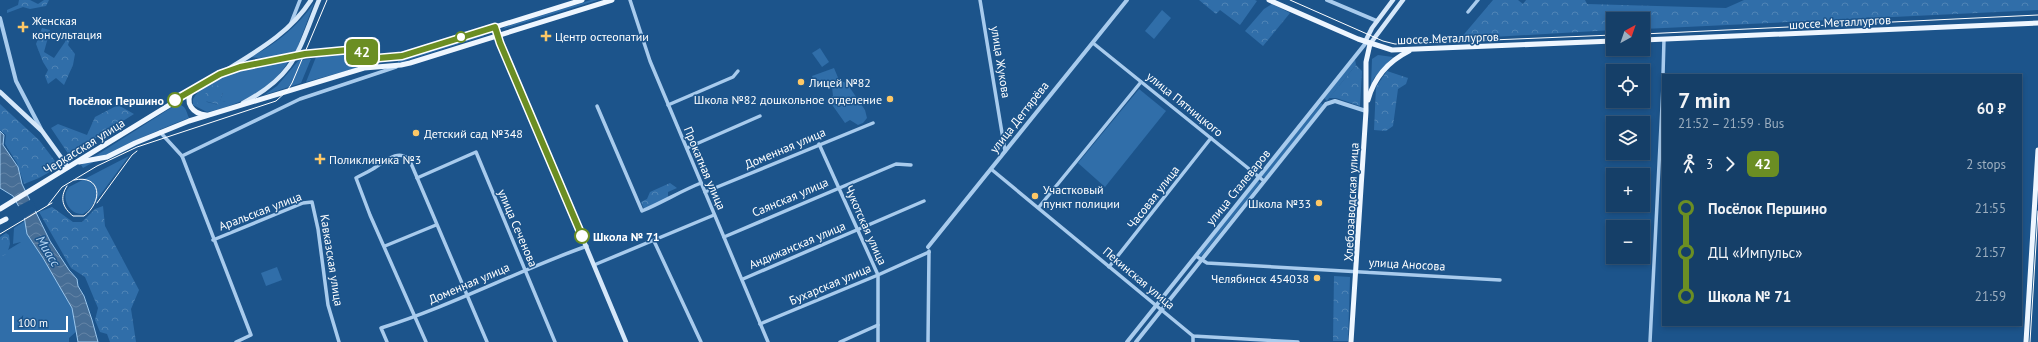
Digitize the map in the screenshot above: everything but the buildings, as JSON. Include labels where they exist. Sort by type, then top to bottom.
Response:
[{"type":"main road","name":"Черкасская улица","points":[[0,209],[265,46],[300,16],[311,0]]},
{"type":"main road","name":"Черкасская улица","points":[[76,162],[107,157],[160,132],[207,115],[236,107],[276,82],[297,55],[319,0]]},
{"type":"main road","points":[[220,74],[240,67],[297,55],[348,50],[379,58],[402,56],[582,0]]},
{"type":"main road","points":[[236,107],[364,68],[401,65],[612,0]]},
{"type":"main road","name":"шоссе Металлургов","points":[[1269,0],[1367,43],[1392,50],[1606,41]]},
{"type":"main road","name":"улица Сталеваров","points":[[1367,43],[1377,21],[1393,0]]},
{"type":"main road","name":"улица Сталеваров","points":[[1367,43],[1383,26],[1403,0]]},
{"type":"main road","name":"шоссе Металлургов","points":[[1377,21],[1383,26]]},
{"type":"main road","name":"шоссе Металлургов","points":[[1650,40],[2038,23]]},
{"type":"main road","points":[[495,27],[626,342]]},
{"type":"main road","name":"Хлебозаводская улица","points":[[1351,342],[1357,271],[1366,109],[1367,43]]},
{"type":"main road","points":[[1366,109],[1374,82],[1396,59],[1411,50]]},
{"type":"main road","points":[[196,88],[189,96],[189,104],[195,112],[207,115]]},
{"type":"main road","points":[[0,92],[42,131],[68,167]]},
{"type":"main road","points":[[2026,342],[2038,150]]},
{"type":"main road","points":[[0,222],[6,219]]},
{"type":"street","points":[[289,27],[300,0]]},
{"type":"street","name":"Прокатная улица","points":[[630,0],[650,61],[714,215],[743,279],[768,342]]},
{"type":"street","name":"улица Жукова","points":[[980,0],[1005,151]]},
{"type":"street","name":"улица Дегтярёва","points":[[928,249],[991,168],[1127,0]]},
{"type":"street","name":"шоссе Металлургов","points":[[1327,0],[1377,21]]},
{"type":"street","points":[[1468,12],[1478,0]]},
{"type":"street","points":[[0,18],[16,81],[42,131]]},
{"type":"street","points":[[1663,74],[1664,39]]},
{"type":"street","name":"улица Пятницкого","points":[[1093,43],[1264,181]]},
{"type":"street","name":"улица Сталеваров","points":[[1127,342],[1367,43]]},
{"type":"street","points":[[182,156],[300,99],[401,65]]},
{"type":"street","points":[[668,105],[733,77],[738,71]]},
{"type":"street","points":[[1039,208],[1141,82]]},
{"type":"street","points":[[1322,98],[1326,104],[1335,101],[1366,109]]},
{"type":"street","name":"улица Сталеваров","points":[[1136,342],[1326,104]]},
{"type":"street","points":[[597,106],[642,211],[701,183]]},
{"type":"street","points":[[1650,342],[1662,106]]},
{"type":"street","points":[[687,148],[760,116]]},
{"type":"street","name":"Доменная улица","points":[[705,192],[873,123]]},
{"type":"street","name":"Аральская улица","points":[[160,132],[172,143],[182,156],[213,240],[251,334],[236,342]]},
{"type":"street","name":"Часовая улица","points":[[1109,267],[1211,138]]},
{"type":"street","name":"Чукотская улица","points":[[819,144],[878,275],[878,342]]},
{"type":"street","name":"улица Сеченова","points":[[417,178],[476,152],[555,342]]},
{"type":"street","points":[[426,342],[385,246],[370,215],[356,178],[391,157],[402,155],[406,156],[410,161],[487,342]]},
{"type":"street","name":"Саянская улица","points":[[724,237],[896,164],[911,165]]},
{"type":"street","name":"Пекинская улица","points":[[991,168],[1194,336]]},
{"type":"street","points":[[859,230],[924,201]]},
{"type":"street","name":"Аральская улица","points":[[213,240],[303,203],[308,202],[313,204]]},
{"type":"street","name":"Кавказская улица","points":[[313,204],[318,228],[328,305],[340,342]]},
{"type":"street","points":[[594,265],[654,242],[714,215]]},
{"type":"street","points":[[385,246],[436,225]]},
{"type":"street","name":"Андижанская улица","points":[[743,279],[859,230]]},
{"type":"street","points":[[654,242],[701,342]]},
{"type":"street","name":"Доменная улица","points":[[387,342],[381,328],[415,317],[525,270],[587,246]]},
{"type":"street","points":[[928,249],[928,342]]},
{"type":"street","name":"Бухарская улица","points":[[760,324],[878,275],[928,249]]},
{"type":"street","name":"улица Аносова","points":[[1196,256],[1207,263],[1500,280]]},
{"type":"street","points":[[840,342],[878,325]]},
{"type":"street","points":[[1193,342],[1194,336],[1298,342]]},
{"type":"green space","points":[[19,0],[30,0],[38,4],[44,0],[49,0],[46,6],[30,9],[23,7],[7,13],[7,10],[18,5]]},
{"type":"green space","points":[[591,0],[598,0],[503,29],[505,27]]},
{"type":"green space","points":[[1199,0],[1257,1],[1240,25],[1220,10],[1216,14]]},
{"type":"green space","points":[[1493,0],[1518,0],[1523,4],[1526,0],[1585,0],[1587,4],[1726,8],[1744,0],[2038,0],[2038,10],[1650,29],[1650,12],[1606,12],[1606,30],[1460,39]]},
{"type":"green space","points":[[314,3],[295,54],[259,58],[251,57],[286,34],[301,20]]},
{"type":"green space","points":[[1272,4],[1290,13],[1263,46],[1245,31],[1264,9]]},
{"type":"green space","points":[[1162,10],[1171,18],[1154,39],[1145,31]]},
{"type":"green space","points":[[42,28],[50,30],[44,52],[54,58],[65,42],[68,32],[72,33],[68,45],[75,54],[73,65],[64,85],[56,78],[48,84],[45,76],[48,70],[36,44]]},
{"type":"green space","points":[[483,34],[484,36],[398,63],[398,61]]},
{"type":"green space","points":[[820,48],[829,62],[822,67],[812,53]]},
{"type":"green space","points":[[350,52],[361,54],[372,59],[371,64],[306,82],[316,57]]},
{"type":"green space","points":[[1378,55],[1393,57],[1374,78],[1371,85],[1372,59]]},
{"type":"green space","points":[[311,59],[301,83],[264,95],[277,86],[299,60]]},
{"type":"green space","points":[[1355,59],[1356,65],[1327,101],[1324,98]]},
{"type":"green space","points":[[289,60],[274,80],[254,95],[242,101],[207,112],[193,105],[193,99],[201,90],[211,82],[223,76],[236,71]],"holes":[[[223,93],[219,103],[226,101],[219,108],[219,105],[207,102],[203,97],[204,98],[207,94]]]},
{"type":"green space","points":[[1356,65],[1362,71],[1360,106],[1336,98],[1329,98]]},
{"type":"green space","points":[[834,68],[839,80],[817,88],[812,76]]},
{"type":"green space","points":[[1387,71],[1408,78],[1406,84],[1398,89],[1393,126],[1386,131],[1374,130],[1376,87]]},
{"type":"green space","points":[[839,82],[844,82],[848,85],[865,110],[867,118],[863,123],[858,125],[850,120],[845,123],[828,99],[833,96],[832,87]]},
{"type":"green space","points":[[213,85],[221,86],[223,92],[220,102],[226,101],[227,96],[231,97],[227,106],[219,108],[219,105],[205,101],[202,107],[197,103]]},
{"type":"green space","points":[[1139,89],[1166,111],[1105,187],[1078,163]]},
{"type":"green space","points":[[1321,103],[1323,105],[1265,178],[1261,176]]},
{"type":"green space","points":[[0,104],[39,140],[55,161],[53,170],[24,184],[17,163],[5,144],[6,135],[0,130]]},
{"type":"green space","points":[[177,104],[184,107],[189,118],[135,141],[83,168],[81,165]]},
{"type":"green space","points":[[118,105],[134,114],[69,155],[51,128],[58,124],[87,135],[95,117]]},
{"type":"green space","points":[[129,156],[89,210],[83,214],[78,214],[70,209],[67,205],[65,196],[69,187]]},
{"type":"green space","points":[[1258,181],[1260,183],[1204,253],[1200,257],[1197,255]]},
{"type":"green space","points":[[670,183],[677,188],[668,192],[668,198],[644,209],[641,202],[647,199],[650,192]]},
{"type":"green space","points":[[103,206],[105,226],[139,290],[131,309],[136,342],[110,342],[107,334],[100,332],[95,320],[98,308],[85,277],[71,268],[39,212],[52,207],[73,222],[82,222],[95,209]]},
{"type":"green space","points":[[25,221],[27,234],[43,258],[72,308],[77,331],[69,338],[69,342],[0,342],[0,255],[21,242],[13,244],[14,228]]},
{"type":"green space","points":[[6,233],[9,235],[10,244],[7,254],[0,257],[0,237]]},
{"type":"green space","points":[[277,267],[282,280],[266,286],[261,273]]},
{"type":"green space","points":[[1334,276],[1350,277],[1348,341],[1333,341]]},
{"type":"water","name":"Миасс","points":[[0,131],[4,135],[3,145],[18,167],[22,184],[50,241],[69,270],[77,279],[78,286],[84,296],[92,320],[98,342],[78,342],[72,308],[43,258],[27,234],[24,216],[13,196],[0,188]]},
{"type":"pier","points":[[32,199],[37,210],[23,219],[17,207]]},
{"type":"tram line","points":[[48,205],[62,187],[97,166],[137,147],[276,101],[287,91],[292,83],[327,0]]},
{"type":"tram line","points":[[1290,0],[1383,41],[1395,44],[1606,35]]},
{"type":"tram line","points":[[1650,34],[2038,15]]},
{"type":"tram line","points":[[97,203],[132,155],[137,151]]},
{"type":"tram line","points":[[67,186],[63,195],[63,202],[67,210],[73,216],[84,216],[94,204],[97,197],[97,190],[90,181],[83,179],[74,180]]},
{"type":"tram line","points":[[0,234],[52,203]]},
{"type":"tram line","points":[[2030,342],[2038,211]]},
{"type":"bus line","name":"42","points":[[175,100],[220,74],[240,67],[305,54],[348,50],[364,52],[379,58],[402,56],[495,27],[500,43],[582,236]]},
{"type":"place","name":"Женская консультация","points":[[23,27]]},
{"type":"place","name":"Центр остеопатии","points":[[546,36]]},
{"type":"place","name":"Лицей №82","points":[[801,82]]},
{"type":"place","name":"Школа №82 дошкольное отделение","points":[[890,99]]},
{"type":"place","name":"Посёлок Першино","points":[[175,100]]},
{"type":"place","name":"Детский сад №348","points":[[416,133]]},
{"type":"place","name":"Поликлиника №3","points":[[320,159]]},
{"type":"place","name":"Участковый пункт полиции","points":[[1035,196]]},
{"type":"place","name":"Школа №33","points":[[1319,203]]},
{"type":"place","name":"Школа № 71","points":[[582,236]]},
{"type":"place","name":"Челябинск 454038","points":[[1317,278]]}]
